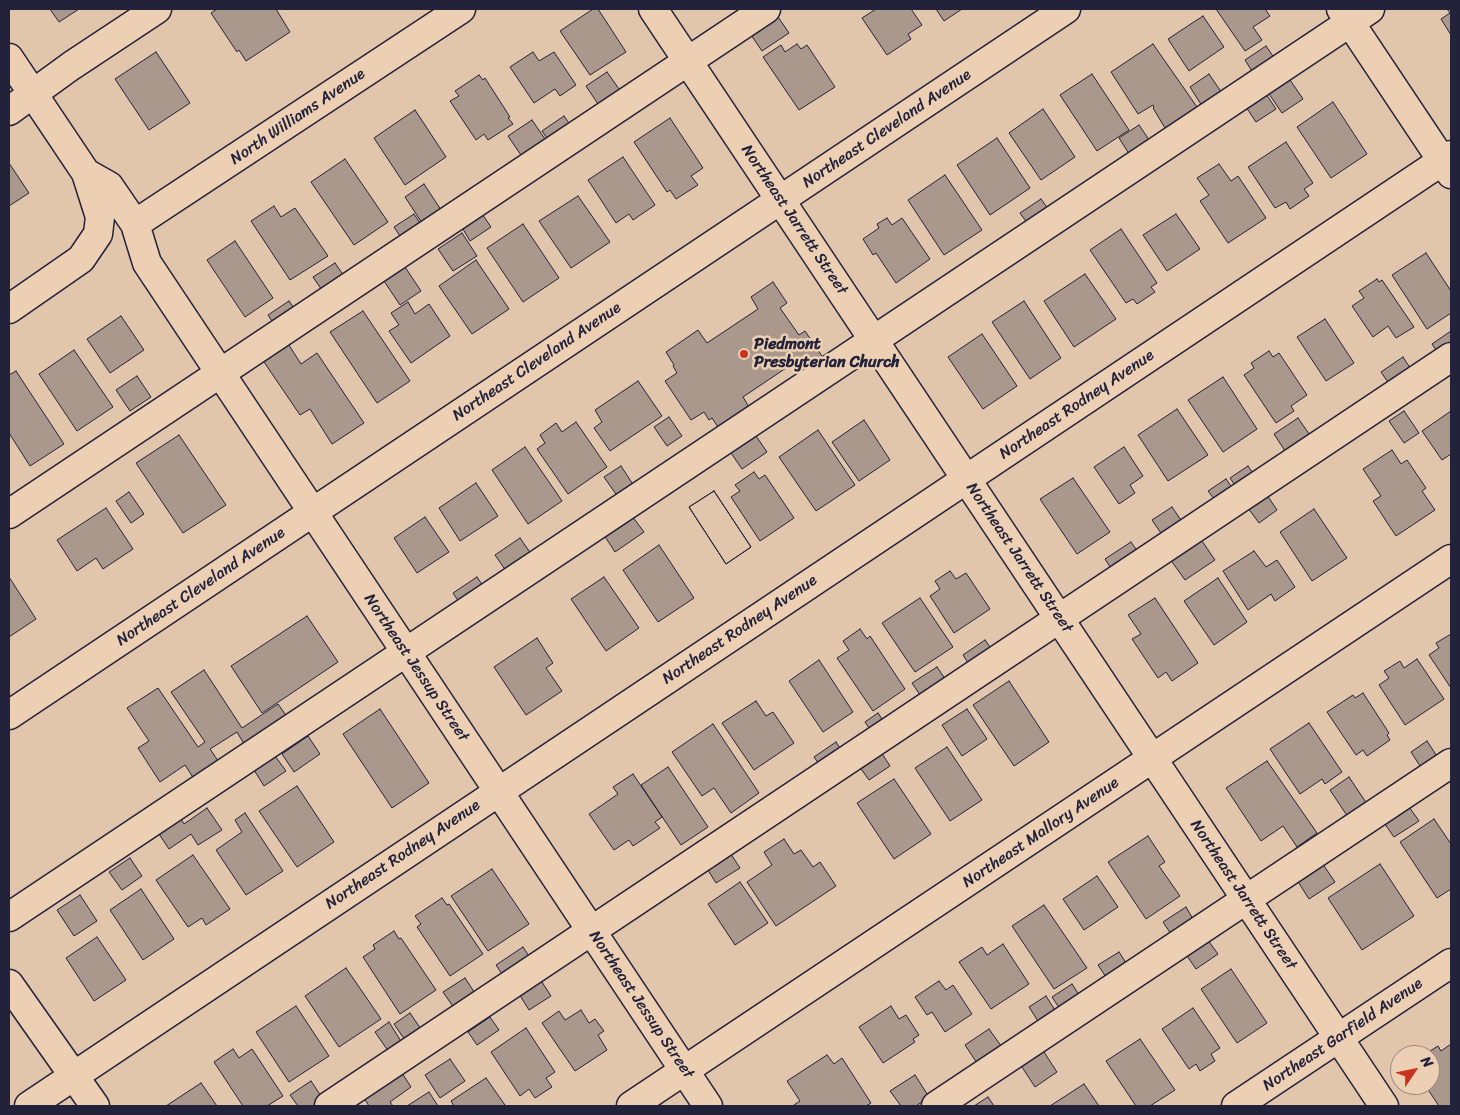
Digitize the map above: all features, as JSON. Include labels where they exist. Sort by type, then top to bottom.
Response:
[{"type":"street","points":[[9,111],[71,66],[157,9]]},
{"type":"street","name":"North Williams Avenue","points":[[136,224],[461,9]]},
{"type":"street","name":"Northeast Jarrett Street","points":[[653,9],[1384,1106]]},
{"type":"street","points":[[9,514],[766,9]]},
{"type":"street","name":"Northeast Cleveland Avenue","points":[[9,715],[1066,9]]},
{"type":"street","points":[[9,917],[873,339],[1354,13],[1448,163]]},
{"type":"street","points":[[9,58],[86,173],[100,217],[98,234],[81,259],[9,309]]},
{"type":"street","name":"Northeast Rodney Avenue","points":[[29,1106],[966,479],[1448,163]]},
{"type":"street","name":"Northeast Jessup Street","points":[[86,173],[109,186],[136,224],[147,263],[708,1106]]},
{"type":"street","points":[[329,1106],[1451,357]]},
{"type":"street","name":"Northeast Mallory Avenue","points":[[631,1106],[1451,560]]},
{"type":"street","points":[[936,1106],[1451,763]]},
{"type":"street","name":"Northeast Garfield Avenue","points":[[1236,1106],[1451,963]]},
{"type":"street","points":[[9,984],[95,1106]]},
{"type":"building","points":[[50,9],[79,9],[59,22]]},
{"type":"building","points":[[217,9],[276,9],[290,32],[246,61],[239,50],[237,52],[211,13]]},
{"type":"building","points":[[593,9],[598,9],[626,52],[590,75],[560,31]]},
{"type":"building","points":[[876,9],[911,9],[922,25],[908,34],[911,39],[887,55],[862,18]]},
{"type":"building","points":[[936,9],[962,9],[944,21]]},
{"type":"building","points":[[1216,9],[1265,9],[1270,16],[1253,27],[1262,40],[1245,51]]},
{"type":"building","points":[[1447,9],[1451,9],[1451,35],[1441,19],[1450,13]]},
{"type":"building","points":[[776,14],[789,33],[762,51],[749,32]]},
{"type":"building","points":[[1203,16],[1224,47],[1189,71],[1168,39]]},
{"type":"building","points":[[797,44],[801,49],[807,45],[835,87],[799,110],[763,57],[781,45],[785,52]]},
{"type":"building","points":[[1153,44],[1197,107],[1165,128],[1153,105],[1138,114],[1111,72]]},
{"type":"building","points":[[1266,46],[1277,62],[1255,76],[1245,60]]},
{"type":"building","points":[[156,52],[190,103],[149,130],[115,79]]},
{"type":"building","points":[[533,52],[539,61],[554,52],[576,85],[560,96],[555,89],[534,103],[510,67]]},
{"type":"building","points":[[607,72],[624,96],[602,110],[586,86]]},
{"type":"building","points":[[1092,74],[1129,130],[1097,151],[1060,95]]},
{"type":"building","points":[[1209,74],[1222,93],[1202,106],[1190,87]]},
{"type":"building","points":[[479,75],[483,80],[485,78],[513,124],[488,140],[484,134],[476,140],[450,101],[459,96],[455,91]]},
{"type":"building","points":[[1288,77],[1303,99],[1282,113],[1267,91]]},
{"type":"building","points":[[1266,94],[1276,109],[1256,122],[1246,107]]},
{"type":"building","points":[[1333,102],[1367,154],[1331,178],[1297,127]]},
{"type":"building","points":[[1043,109],[1075,157],[1041,180],[1009,133]]},
{"type":"building","points":[[415,110],[446,157],[405,185],[374,138]]},
{"type":"building","points":[[564,116],[573,129],[551,144],[542,131]]},
{"type":"building","points":[[670,118],[703,168],[691,176],[698,185],[676,199],[670,190],[667,192],[634,142]]},
{"type":"building","points":[[532,120],[547,142],[523,158],[508,136]]},
{"type":"building","points":[[1139,125],[1154,147],[1133,160],[1119,138]]},
{"type":"building","points":[[997,138],[1030,188],[990,215],[957,165]]},
{"type":"building","points":[[1286,142],[1313,183],[1304,189],[1309,196],[1290,209],[1286,202],[1275,208],[1248,167]]},
{"type":"building","points":[[623,157],[655,205],[633,220],[629,214],[616,223],[588,180]]},
{"type":"building","points":[[345,159],[388,222],[354,245],[311,182]]},
{"type":"building","points":[[9,163],[29,193],[9,206]]},
{"type":"building","points":[[1219,164],[1231,181],[1238,176],[1266,218],[1228,243],[1200,201],[1209,195],[1197,178]]},
{"type":"building","points":[[945,175],[982,230],[944,255],[908,200]]},
{"type":"building","points":[[424,184],[445,216],[426,229],[405,197]]},
{"type":"building","points":[[578,196],[610,242],[571,268],[539,221]]},
{"type":"building","points":[[1041,199],[1051,213],[1030,227],[1020,213]]},
{"type":"building","points":[[274,206],[281,217],[295,208],[328,256],[290,280],[251,221]]},
{"type":"building","points":[[480,211],[491,227],[470,241],[460,224]]},
{"type":"building","points":[[414,214],[424,229],[404,242],[394,227]]},
{"type":"building","points":[[1176,214],[1200,249],[1167,271],[1143,235]]},
{"type":"building","points":[[887,218],[892,225],[902,218],[930,259],[896,283],[876,253],[873,255],[863,239],[879,228],[877,224]]},
{"type":"building","points":[[523,224],[559,278],[523,302],[487,248]]},
{"type":"building","points":[[1121,229],[1157,283],[1151,287],[1155,292],[1137,304],[1133,299],[1126,303],[1090,250]]},
{"type":"building","points":[[462,233],[477,256],[453,271],[438,249]]},
{"type":"building","points":[[235,241],[273,298],[245,317],[207,260]]},
{"type":"building","points":[[1426,253],[1451,291],[1451,313],[1427,329],[1392,275]]},
{"type":"building","points":[[476,260],[509,309],[472,334],[439,286]]},
{"type":"building","points":[[335,263],[348,282],[326,296],[313,277]]},
{"type":"building","points":[[405,267],[421,291],[400,305],[384,281]]},
{"type":"building","points":[[1085,274],[1116,319],[1074,347],[1044,301]]},
{"type":"building","points":[[1377,279],[1379,282],[1382,280],[1414,327],[1396,338],[1388,326],[1373,337],[1352,306],[1364,298],[1359,291]]},
{"type":"building","name":"Piedmont Presbyterian Church","points":[[773,282],[787,303],[780,308],[799,335],[805,331],[822,356],[801,370],[795,362],[743,397],[749,407],[718,427],[712,418],[709,420],[704,412],[691,420],[665,381],[677,373],[666,352],[698,330],[707,343],[758,309],[751,297]]},
{"type":"building","points":[[289,301],[298,314],[277,329],[268,315]]},
{"type":"building","points":[[1024,301],[1061,358],[1030,379],[992,322]]},
{"type":"building","points":[[408,302],[415,314],[429,304],[450,336],[411,363],[389,331],[399,325],[391,313]]},
{"type":"building","points":[[363,311],[410,381],[377,403],[330,332]]},
{"type":"building","points":[[121,316],[144,350],[110,373],[87,339]]},
{"type":"building","points":[[1325,319],[1354,363],[1326,381],[1297,337]]},
{"type":"building","points":[[1451,331],[1451,348],[1440,356],[1432,344]]},
{"type":"building","points":[[982,334],[1017,386],[983,409],[948,357]]},
{"type":"building","points":[[287,342],[301,364],[317,353],[364,423],[332,444],[310,409],[300,415],[262,359]]},
{"type":"building","points":[[74,350],[113,407],[77,431],[39,374]]},
{"type":"building","points":[[1269,351],[1273,357],[1279,353],[1307,395],[1291,406],[1294,411],[1276,423],[1244,375],[1254,368],[1251,363]]},
{"type":"building","points":[[1403,357],[1414,374],[1392,388],[1381,372]]},
{"type":"building","points":[[16,371],[64,444],[30,466],[9,433],[9,375]]},
{"type":"building","points":[[137,376],[151,397],[130,411],[116,390]]},
{"type":"building","points":[[1223,377],[1257,429],[1223,452],[1188,400]]},
{"type":"building","points":[[638,381],[662,416],[610,451],[594,428],[602,422],[595,410]]},
{"type":"building","points":[[1177,409],[1208,455],[1168,481],[1138,435]]},
{"type":"building","points":[[1404,411],[1419,433],[1404,443],[1389,421]]},
{"type":"building","points":[[1451,411],[1451,454],[1442,460],[1422,431]]},
{"type":"building","points":[[669,417],[682,436],[667,446],[654,427]]},
{"type":"building","points":[[1298,418],[1314,441],[1289,457],[1274,434]]},
{"type":"building","points":[[864,420],[890,460],[859,481],[832,442]]},
{"type":"building","points":[[576,422],[607,467],[568,494],[537,449],[545,443],[540,435],[556,423],[562,432]]},
{"type":"building","points":[[818,430],[855,485],[816,511],[779,457]]},
{"type":"building","points":[[754,433],[767,452],[742,469],[729,450]]},
{"type":"building","points":[[179,435],[226,505],[183,533],[136,463]]},
{"type":"building","points":[[525,447],[562,501],[528,524],[492,470]]},
{"type":"building","points":[[1124,447],[1143,476],[1130,485],[1135,493],[1119,504],[1094,467]]},
{"type":"building","points":[[1392,450],[1401,464],[1407,460],[1426,488],[1422,491],[1435,510],[1396,536],[1373,501],[1381,496],[1363,469]]},
{"type":"building","points":[[621,466],[634,486],[618,497],[604,477]]},
{"type":"building","points":[[1248,466],[1257,479],[1239,491],[1230,478]]},
{"type":"building","points":[[754,472],[759,479],[765,475],[794,518],[760,541],[731,497],[740,491],[735,485]]},
{"type":"building","points":[[1073,478],[1110,532],[1077,554],[1040,499]]},
{"type":"building","points":[[1226,479],[1235,492],[1218,504],[1208,491]]},
{"type":"building","points":[[476,483],[498,516],[460,541],[439,508]]},
{"type":"building","points":[[714,491],[751,547],[726,564],[689,507]]},
{"type":"building","points":[[714,491],[751,547],[726,564],[689,507]]},
{"type":"building","points":[[129,492],[144,514],[131,523],[116,501]]},
{"type":"building","points":[[1267,495],[1277,510],[1259,523],[1248,508]]},
{"type":"building","points":[[1172,507],[1185,526],[1165,539],[1152,520]]},
{"type":"building","points":[[106,508],[133,549],[103,569],[96,558],[77,571],[57,540]]},
{"type":"building","points":[[1314,509],[1347,558],[1312,581],[1280,532]]},
{"type":"building","points":[[632,516],[644,532],[615,552],[604,535]]},
{"type":"building","points":[[425,517],[449,552],[417,573],[394,538]]},
{"type":"building","points":[[520,538],[536,561],[511,578],[495,555]]},
{"type":"building","points":[[1200,538],[1215,560],[1185,580],[1170,559]]},
{"type":"building","points":[[1131,542],[1142,558],[1116,576],[1105,559]]},
{"type":"building","points":[[659,545],[694,598],[658,622],[623,570]]},
{"type":"building","points":[[1254,551],[1266,567],[1277,560],[1295,587],[1275,601],[1271,594],[1248,610],[1223,571]]},
{"type":"building","points":[[950,571],[956,579],[966,573],[990,609],[954,633],[930,596],[940,589],[935,581]]},
{"type":"building","points":[[9,577],[36,619],[9,637]]},
{"type":"building","points":[[477,577],[487,592],[463,608],[453,593]]},
{"type":"building","points":[[604,577],[639,628],[606,651],[571,599]]},
{"type":"building","points":[[1218,578],[1247,622],[1214,645],[1184,601]]},
{"type":"building","points":[[920,598],[953,647],[915,672],[882,623]]},
{"type":"building","points":[[1155,598],[1198,663],[1172,681],[1166,672],[1158,678],[1132,639],[1141,634],[1128,615]]},
{"type":"building","points":[[307,616],[338,662],[262,713],[231,666]]},
{"type":"building","points":[[860,629],[867,639],[870,636],[905,689],[873,711],[837,658],[849,650],[843,641]]},
{"type":"building","points":[[1451,634],[1451,688],[1429,655],[1439,648],[1436,643]]},
{"type":"building","points":[[537,638],[553,663],[546,668],[562,691],[526,715],[494,667]]},
{"type":"building","points":[[985,640],[997,657],[974,672],[963,655]]},
{"type":"building","points":[[1417,659],[1444,699],[1405,725],[1379,685],[1389,678],[1384,671],[1400,661],[1404,668]]},
{"type":"building","points":[[819,660],[853,712],[823,732],[789,681]]},
{"type":"building","points":[[937,667],[950,686],[925,702],[912,683]]},
{"type":"building","points":[[204,670],[242,728],[278,704],[290,721],[247,749],[237,732],[210,749],[223,768],[198,785],[185,765],[160,782],[138,748],[149,741],[127,708],[158,688],[198,747],[205,742],[171,692]]},
{"type":"building","points":[[1009,681],[1049,742],[1014,766],[973,705]]},
{"type":"building","points":[[1363,693],[1389,733],[1387,735],[1390,740],[1367,756],[1363,750],[1356,755],[1327,712],[1353,695],[1355,698]]},
{"type":"building","points":[[756,701],[766,716],[773,712],[794,743],[754,770],[722,723]]},
{"type":"building","points":[[380,709],[429,783],[392,808],[343,734]]},
{"type":"building","points":[[967,709],[987,739],[962,756],[942,725]]},
{"type":"building","points":[[878,713],[888,728],[875,737],[865,722]]},
{"type":"building","points":[[1309,723],[1342,772],[1325,784],[1322,779],[1300,794],[1270,749]]},
{"type":"building","points":[[713,724],[759,793],[731,813],[714,788],[702,796],[672,752]]},
{"type":"building","points":[[308,736],[320,754],[294,772],[282,754]]},
{"type":"building","points":[[1427,741],[1440,761],[1424,772],[1411,752]]},
{"type":"building","points":[[836,742],[845,756],[824,771],[814,757]]},
{"type":"building","points":[[947,747],[982,800],[950,821],[915,768]]},
{"type":"building","points":[[881,752],[890,766],[869,780],[859,766]]},
{"type":"building","points":[[275,756],[286,771],[264,786],[254,770]]},
{"type":"building","points":[[1267,761],[1317,833],[1297,847],[1283,826],[1261,841],[1226,788]]},
{"type":"building","points":[[668,767],[708,827],[681,845],[641,785]]},
{"type":"building","points":[[633,774],[662,817],[655,822],[660,828],[633,846],[629,840],[614,850],[589,814],[618,794],[613,787]]},
{"type":"building","points":[[1349,777],[1367,804],[1348,817],[1330,790]]},
{"type":"building","points":[[894,779],[931,834],[894,859],[857,803]]},
{"type":"building","points":[[297,786],[334,842],[297,867],[259,811]]},
{"type":"building","points":[[1407,804],[1419,821],[1394,837],[1382,820]]},
{"type":"building","points":[[207,808],[222,830],[198,845],[191,834],[169,849],[159,834],[181,819],[184,824]]},
{"type":"building","points":[[245,813],[283,871],[246,895],[216,850],[242,832],[235,820]]},
{"type":"building","points":[[1434,819],[1451,844],[1451,889],[1437,898],[1400,842]]},
{"type":"building","points":[[1148,836],[1165,862],[1159,866],[1180,896],[1146,919],[1108,862]]},
{"type":"building","points":[[784,839],[794,854],[801,850],[813,867],[820,862],[836,886],[776,926],[747,882],[772,865],[764,852]]},
{"type":"building","points":[[729,851],[740,868],[716,883],[706,867]]},
{"type":"building","points":[[193,855],[230,909],[206,925],[202,918],[188,927],[156,880]]},
{"type":"building","points":[[130,858],[142,876],[122,890],[109,872]]},
{"type":"building","points":[[1320,860],[1335,882],[1309,899],[1295,877]]},
{"type":"building","points":[[1380,864],[1414,916],[1362,950],[1328,898]]},
{"type":"building","points":[[492,869],[529,924],[488,951],[451,896]]},
{"type":"building","points":[[1097,876],[1118,907],[1084,930],[1063,899]]},
{"type":"building","points":[[740,882],[768,923],[735,945],[708,904]]},
{"type":"building","points":[[141,889],[174,939],[143,960],[110,910]]},
{"type":"building","points":[[80,895],[97,921],[74,936],[57,910]]},
{"type":"building","points":[[442,898],[447,905],[449,904],[483,954],[450,976],[417,927],[421,924],[415,916]]},
{"type":"building","points":[[1044,905],[1087,968],[1054,989],[1012,926]]},
{"type":"building","points":[[1186,907],[1197,926],[1175,940],[1163,922]]},
{"type":"building","points":[[394,931],[399,939],[401,938],[436,990],[400,1014],[363,957],[375,949],[373,945]]},
{"type":"building","points":[[97,937],[126,980],[94,1001],[66,958]]},
{"type":"building","points":[[1207,939],[1218,954],[1196,969],[1185,953]]},
{"type":"building","points":[[1003,944],[1029,984],[991,1009],[959,962],[982,947],[987,955]]},
{"type":"building","points":[[523,947],[535,965],[508,983],[496,965]]},
{"type":"building","points":[[1119,952],[1130,969],[1110,983],[1098,965]]},
{"type":"building","points":[[346,968],[381,1019],[339,1047],[305,996]]},
{"type":"building","points":[[1231,969],[1267,1023],[1237,1043],[1201,989]]},
{"type":"building","points":[[465,978],[480,1001],[459,1015],[443,992]]},
{"type":"building","points":[[540,979],[551,996],[529,1010],[519,994]]},
{"type":"building","points":[[939,981],[946,990],[953,985],[972,1014],[945,1032],[932,1012],[927,1015],[915,997]]},
{"type":"building","points":[[1072,984],[1083,1001],[1064,1015],[1052,997]]},
{"type":"building","points":[[1046,996],[1060,1018],[1043,1029],[1029,1007]]},
{"type":"building","points":[[296,1006],[329,1056],[289,1082],[256,1032]]},
{"type":"building","points":[[891,1006],[899,1019],[906,1015],[919,1035],[913,1039],[915,1042],[883,1063],[859,1027]]},
{"type":"building","points":[[1193,1008],[1220,1048],[1211,1054],[1215,1061],[1200,1071],[1196,1064],[1189,1069],[1162,1029]]},
{"type":"building","points":[[581,1010],[589,1023],[595,1019],[604,1031],[598,1035],[607,1050],[575,1071],[542,1023],[559,1011],[565,1020]]},
{"type":"building","points":[[410,1013],[425,1035],[409,1046],[394,1024]]},
{"type":"building","points":[[490,1017],[499,1030],[477,1045],[468,1032]]},
{"type":"building","points":[[389,1022],[404,1046],[391,1055],[375,1032]]},
{"type":"building","points":[[526,1028],[555,1072],[546,1078],[552,1087],[535,1098],[529,1089],[520,1096],[491,1052]]},
{"type":"building","points":[[989,1029],[1004,1050],[979,1066],[965,1045]]},
{"type":"building","points":[[1140,1039],[1175,1090],[1150,1106],[1136,1106],[1106,1061]]},
{"type":"building","points":[[1451,1044],[1451,1106],[1439,1106],[1432,1095],[1440,1095],[1440,1049],[1441,1051]]},
{"type":"building","points":[[233,1049],[239,1058],[252,1049],[283,1096],[267,1106],[243,1106],[214,1062]]},
{"type":"building","points":[[1042,1049],[1057,1072],[1035,1087],[1020,1064]]},
{"type":"building","points":[[827,1055],[834,1064],[842,1058],[871,1103],[866,1106],[794,1105],[800,1101],[787,1081]]},
{"type":"building","points":[[450,1059],[465,1081],[440,1098],[425,1075]]},
{"type":"building","points":[[400,1070],[411,1087],[390,1102],[393,1106],[369,1106],[362,1095]]},
{"type":"building","points":[[915,1075],[929,1097],[916,1106],[901,1106],[890,1091]]},
{"type":"building","points":[[486,1078],[505,1105],[454,1106],[451,1101]]},
{"type":"building","points":[[311,1081],[325,1102],[319,1106],[298,1106],[290,1095]]},
{"type":"building","points":[[201,1083],[217,1106],[166,1106]]},
{"type":"building","points":[[1084,1084],[1099,1106],[1050,1106]]},
{"type":"building","points":[[429,1092],[438,1106],[407,1106]]},
{"type":"building","points":[[988,1097],[994,1106],[974,1106]]},
{"type":"place","name":"Piedmont Presbyterian Church","points":[[744,354]]}]
